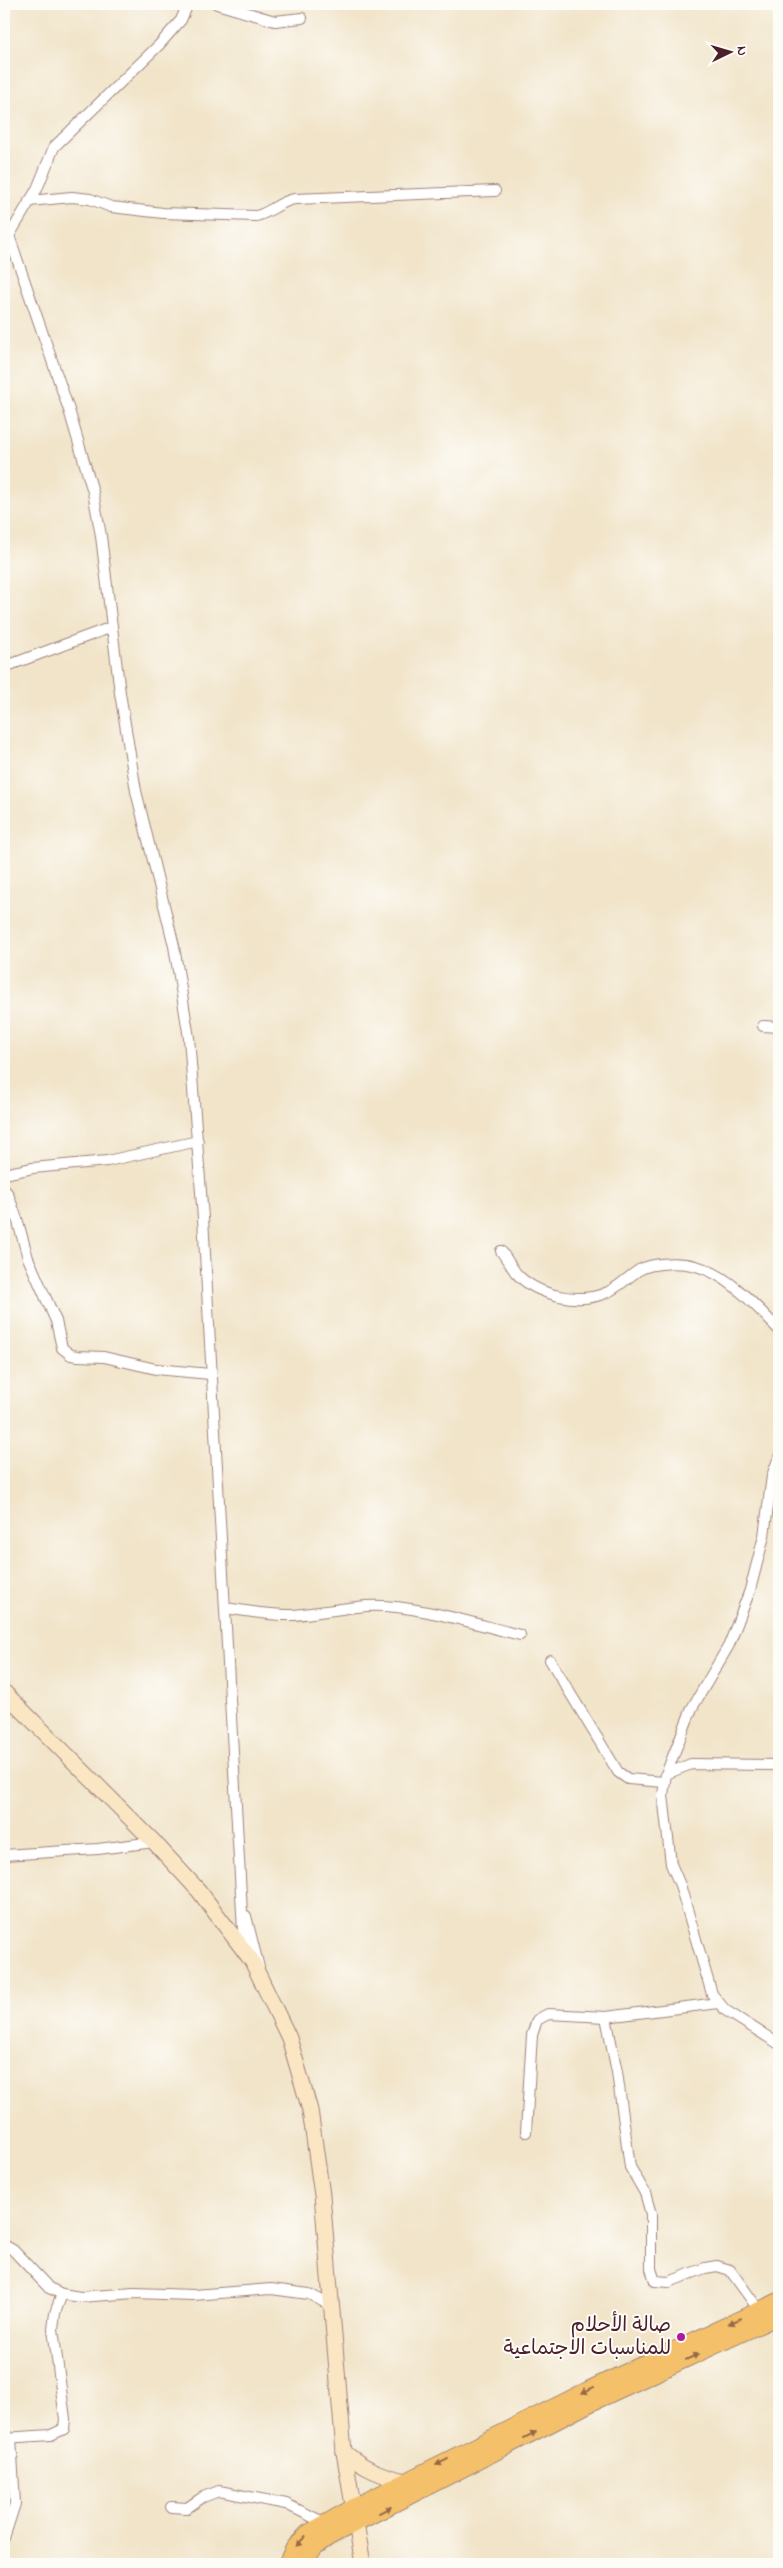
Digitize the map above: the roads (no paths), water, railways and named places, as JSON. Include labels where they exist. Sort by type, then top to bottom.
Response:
[{"type":"main road","points":[[286,2564],[299,2543],[308,2533],[352,2508],[590,2388],[779,2301]]},
{"type":"main road","points":[[302,2564],[316,2546],[329,2537],[595,2402],[779,2316]]},
{"type":"street","points":[[8,236],[40,182],[54,147],[159,46],[181,20],[188,4]]},
{"type":"street","points":[[217,4],[275,21],[302,18]]},
{"type":"street","points":[[29,201],[72,197],[111,206],[163,213],[256,216],[279,204],[295,199],[495,191]]},
{"type":"street","points":[[4,221],[89,478],[100,528],[112,627],[136,791],[174,946],[189,1038],[198,1141],[244,1948]]},
{"type":"street","points":[[4,667],[112,627]]},
{"type":"street","points":[[763,1026],[779,1027]]},
{"type":"street","points":[[4,1174],[33,1168],[107,1161],[198,1141]]},
{"type":"street","points":[[4,1189],[8,1194],[18,1222],[28,1258],[48,1300],[62,1348],[71,1355],[104,1357],[156,1369],[210,1374]]},
{"type":"street","points":[[501,1251],[516,1273],[530,1285],[563,1296],[579,1298],[607,1293],[646,1268],[670,1264],[693,1266],[711,1272],[726,1282],[779,1330]]},
{"type":"street","points":[[779,1457],[772,1476],[765,1514],[764,1536],[750,1590],[729,1646],[692,1708],[665,1778],[664,1811],[671,1864],[680,1885],[707,1983],[718,2003],[779,2044]]},
{"type":"street","points":[[225,1608],[270,1615],[348,1610],[366,1606],[405,1609],[520,1635]]},
{"type":"street","points":[[550,1660],[618,1772],[628,1780],[665,1778],[691,1764],[779,1765]]},
{"type":"street","points":[[4,1692],[154,1842],[199,1890],[244,1948],[261,1978],[289,2038],[310,2110],[322,2194],[330,2306],[344,2452],[363,2564]]},
{"type":"street","points":[[4,1855],[98,1849],[154,1842]]},
{"type":"street","points":[[243,1908],[261,1978]]},
{"type":"street","points":[[526,2132],[532,2035],[537,2020],[541,2016],[555,2012],[606,2017],[718,2003]]},
{"type":"street","points":[[606,2017],[617,2072],[630,2167],[645,2193],[651,2214],[651,2269],[655,2281],[669,2282],[704,2268],[717,2266],[730,2270],[759,2310]]},
{"type":"street","points":[[4,2245],[13,2250],[49,2288],[62,2294],[80,2297],[134,2294],[193,2294],[271,2289],[309,2294],[330,2306]]},
{"type":"street","points":[[4,2538],[15,2504],[7,2438],[51,2435],[64,2429],[65,2419],[53,2329],[55,2313],[62,2294]]},
{"type":"street","points":[[344,2452],[371,2472],[384,2477],[406,2481]]},
{"type":"street","points":[[171,2507],[187,2508],[203,2497],[219,2491],[286,2504],[324,2523]]},
{"type":"place","name":"صالة الأحلام للمناسبات الاجتماعية","points":[[681,2337]]}]
